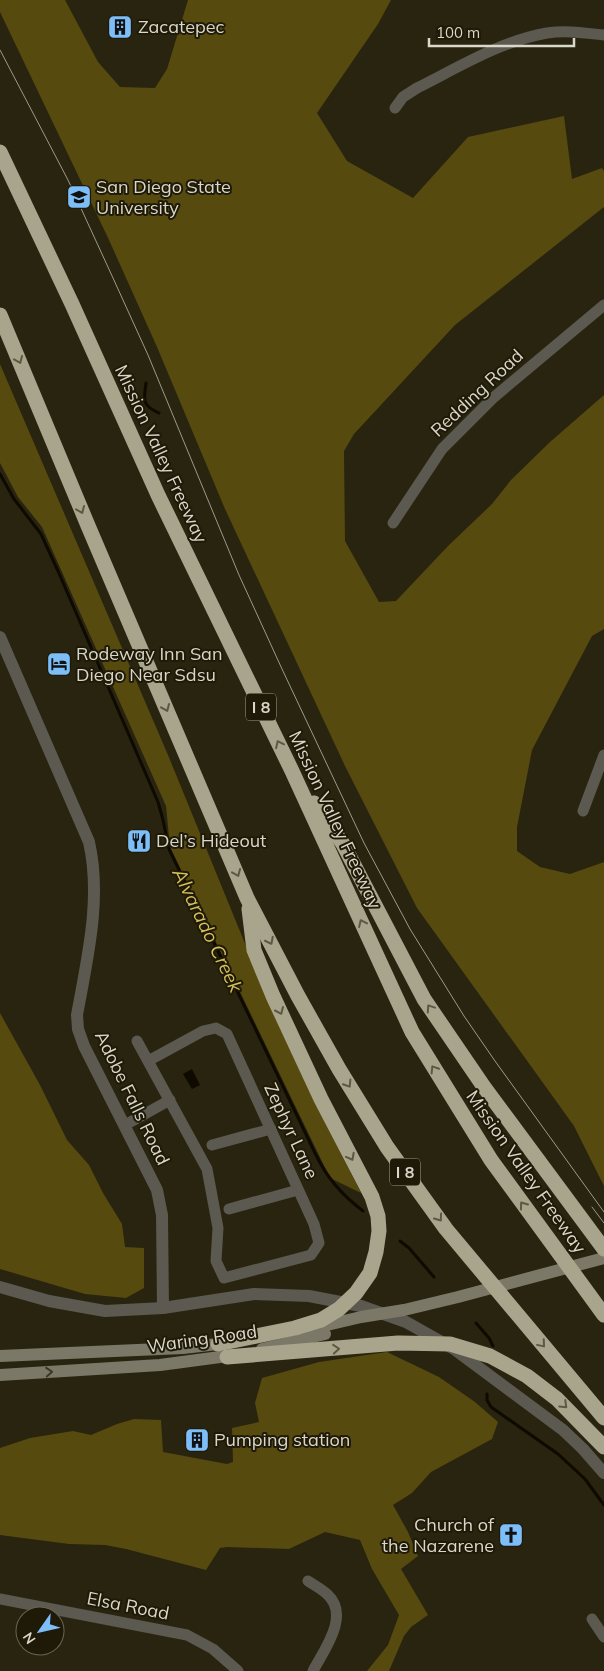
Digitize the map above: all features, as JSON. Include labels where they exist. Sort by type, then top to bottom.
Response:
[{"type":"highway","name":"Mission Valley Freeway","points":[[0,152],[72,304],[158,496],[292,771],[412,1032],[491,1160],[604,1315]]},
{"type":"highway","name":"I 8","points":[[0,315],[247,898],[298,996],[339,1069],[387,1147],[446,1229],[604,1418]]},
{"type":"highway","points":[[292,771],[343,844],[424,998],[484,1087],[604,1249]]},
{"type":"highway","points":[[218,1344],[296,1328],[320,1320],[339,1309],[356,1293],[370,1272],[379,1232],[378,1216],[372,1197],[317,1090],[254,950],[247,898]]},
{"type":"highway","points":[[227,1358],[398,1343],[450,1344],[490,1356],[527,1376],[557,1399],[604,1447]]},
{"type":"main road","name":"Waring Road","points":[[0,1356],[183,1348],[218,1344],[315,1328],[361,1317],[404,1310],[604,1258]]},
{"type":"main road","name":"Waring Road","points":[[0,1375],[160,1365],[227,1358],[363,1325],[404,1310]]},
{"type":"street","points":[[395,108],[403,97],[417,88],[510,42],[548,33],[578,32],[604,35]]},
{"type":"street","name":"Redding Road","points":[[393,523],[442,449],[493,398],[604,305]]},
{"type":"street","name":"Adobe Falls Road","points":[[0,637],[89,842],[94,872],[93,922],[78,1015],[78,1029],[84,1046],[158,1190],[162,1215],[163,1308]]},
{"type":"street","points":[[583,811],[604,755]]},
{"type":"street","name":"Zephyr Lane","points":[[148,1061],[203,1031],[216,1028],[227,1034],[314,1224],[319,1243],[311,1255],[224,1278],[216,1261],[218,1228],[206,1168],[170,1100]]},
{"type":"street","points":[[125,1125],[170,1100],[137,1040]]},
{"type":"street","points":[[212,1145],[271,1130]]},
{"type":"street","points":[[229,1209],[298,1190]]},
{"type":"street","points":[[0,1287],[78,1308],[104,1311],[163,1308],[254,1294],[309,1296],[361,1306],[406,1322],[454,1349],[563,1430],[604,1473]]},
{"type":"street","points":[[308,1581],[329,1595],[336,1610],[336,1629],[313,1671]]},
{"type":"street","name":"Elsa Road","points":[[0,1599],[187,1635],[213,1649],[238,1671]]},
{"type":"street","points":[[592,1619],[604,1637]]},
{"type":"shaded area","points":[[0,0],[65,0],[98,62],[120,87],[155,88],[167,69],[188,0],[391,0],[378,24],[317,113],[347,161],[413,198],[468,137],[564,116],[572,179],[602,168],[604,171],[604,207],[455,325],[354,434],[344,451],[345,541],[379,602],[396,601],[448,546],[492,504],[511,480],[550,442],[604,395],[604,629],[592,636],[532,750],[517,827],[517,851],[540,867],[570,874],[604,862],[604,1186],[574,1126],[417,908],[345,766],[225,509],[157,347],[109,240],[0,12]]},
{"type":"shaded area","points":[[0,364],[168,755],[275,1017],[312,1097],[361,1193],[330,1178],[170,847],[166,806],[42,527],[18,497],[0,463]]},
{"type":"shaded area","points":[[0,1013],[40,1085],[67,1140],[89,1165],[122,1224],[125,1247],[144,1248],[144,1288],[126,1298],[85,1294],[0,1269]]},
{"type":"shaded area","points":[[192,1069],[200,1085],[192,1089],[183,1074]]},
{"type":"shaded area","points":[[387,1352],[439,1377],[475,1402],[498,1422],[492,1439],[431,1472],[412,1493],[393,1505],[408,1532],[418,1556],[401,1569],[428,1615],[411,1627],[404,1636],[389,1671],[367,1671],[388,1645],[399,1615],[372,1569],[360,1540],[325,1532],[289,1549],[220,1548],[206,1570],[105,1545],[69,1544],[0,1535],[0,1448],[30,1438],[73,1431],[91,1435],[134,1419],[161,1420],[163,1452],[227,1464],[233,1462],[232,1428],[259,1422],[255,1403],[262,1378],[319,1362]]},
{"type":"waterway","points":[[146,383],[146,404],[159,413]]},
{"type":"waterway","name":"Alvarado Creek","points":[[0,474],[14,499],[41,534],[158,802],[169,849],[315,1153],[335,1185],[363,1211]]},
{"type":"waterway","name":"Alvarado Creek","points":[[400,1241],[409,1248],[434,1277]]},
{"type":"waterway","name":"Alvarado Creek","points":[[476,1323],[489,1338],[493,1346]]},
{"type":"waterway","name":"Alvarado Creek","points":[[487,1394],[487,1400],[491,1407],[558,1454],[585,1479],[604,1505]]},
{"type":"tram line","points":[[0,50],[68,180],[113,278],[148,355],[239,575],[364,843],[410,929],[464,1016],[604,1212]]},
{"type":"tram line","points":[[592,1207],[604,1223]]},
{"type":"place","name":"Zacatepec","points":[[120,27]]},
{"type":"place","name":"San Diego State University","points":[[79,197]]},
{"type":"place","name":"Rodeway Inn San Diego Near Sdsu","points":[[59,664]]},
{"type":"place","name":"Del’s Hideout","points":[[139,841]]},
{"type":"place","name":"Pumping station","points":[[197,1440]]},
{"type":"place","name":"Church of the Nazarene","points":[[511,1535]]}]
